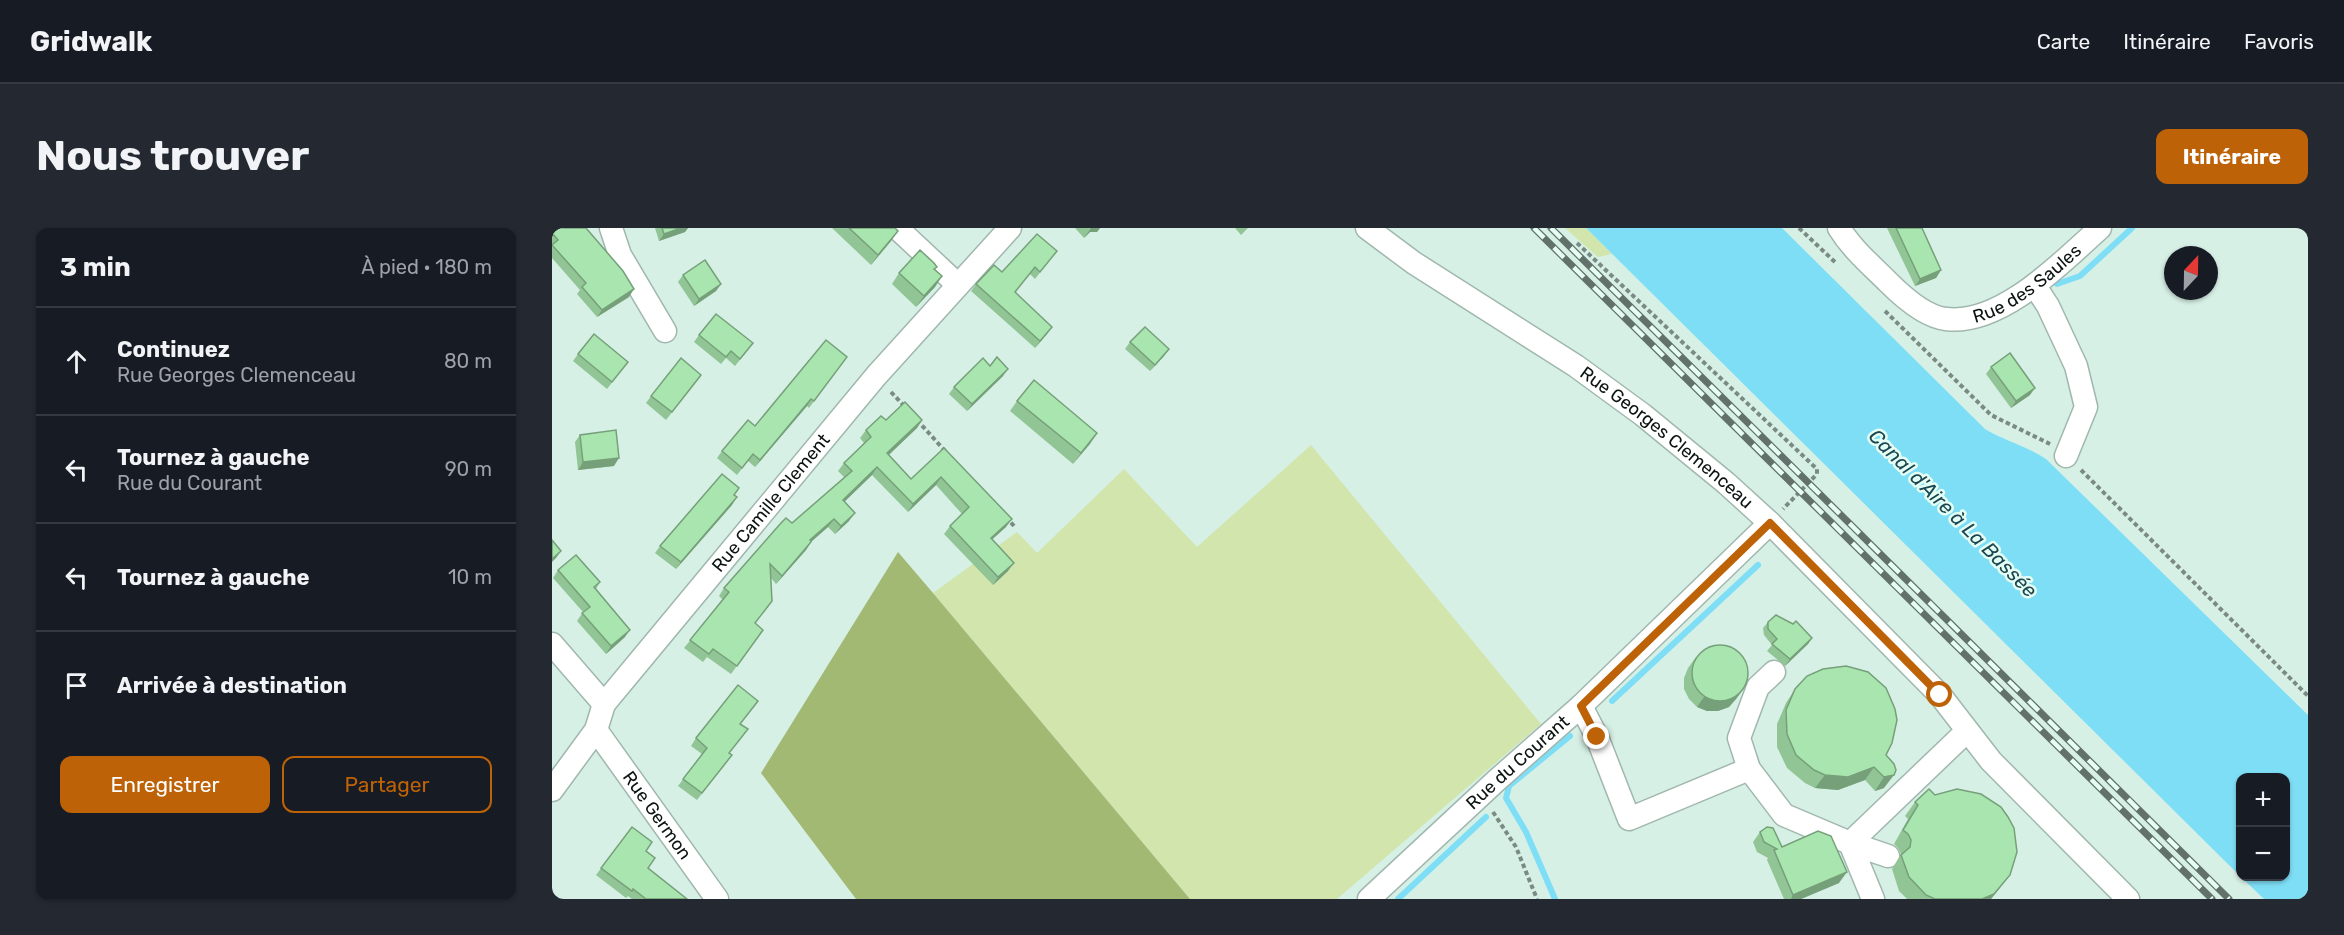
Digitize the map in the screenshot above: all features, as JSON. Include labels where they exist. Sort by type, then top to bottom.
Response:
[{"type":"street","points":[[611,228],[620,255],[665,331]]},
{"type":"street","points":[[897,228],[958,285]]},
{"type":"street","name":"Rue Camille Clement","points":[[552,790],[596,730],[604,704],[876,376],[1010,228]]},
{"type":"street","name":"Rue Georges Clemenceau","points":[[1367,228],[1414,263],[1576,366],[1652,423],[1770,523],[1940,695],[1990,761],[2128,899]]},
{"type":"street","name":"Rue des Saules","points":[[1839,228],[1855,251],[1909,302],[1944,319],[1970,319],[2007,303],[2035,286],[2100,228]]},
{"type":"street","points":[[2035,286],[2066,342],[2076,366],[2086,407],[2066,456]]},
{"type":"street","name":"Rue du Courant","points":[[1369,899],[1581,706],[1770,523]]},
{"type":"street","points":[[552,644],[604,704]]},
{"type":"street","points":[[1774,672],[1758,687],[1739,738],[1749,769],[1784,815],[1850,843],[1888,856]]},
{"type":"street","points":[[1581,706],[1597,737],[1629,819],[1749,769]]},
{"type":"street","name":"Rue Germon","points":[[596,730],[717,899]]},
{"type":"street","points":[[1850,843],[1967,731]]},
{"type":"street","points":[[1850,843],[1873,899]]},
{"type":"path","points":[[1577,243],[1817,469],[1817,474],[1770,523]]},
{"type":"path","points":[[876,376],[949,455]]},
{"type":"path","points":[[998,508],[1014,526]]},
{"type":"path","points":[[1482,794],[1516,847],[1537,899]]},
{"type":"green space","points":[[1565,228],[1586,228],[1612,254],[1598,257]]},
{"type":"green space","points":[[1311,445],[1541,724],[1337,899],[1190,899],[933,593],[1017,532],[1037,553],[1124,469],[1197,547]]},
{"type":"green space","points":[[898,552],[1190,899],[856,899],[761,773]]},
{"type":"water","name":"Canal d'Aire à La Bassée","points":[[1586,228],[1782,228],[1985,429],[2046,459],[2308,715],[2308,899],[2264,899],[2245,881],[2290,881],[2290,773],[2236,773],[2236,872]]},
{"type":"building","points":[[552,228],[586,228],[623,271],[634,289],[602,310],[582,287],[586,283],[552,245],[558,240],[552,233]]},
{"type":"building","points":[[662,228],[681,228],[664,234]]},
{"type":"building","points":[[849,228],[895,228],[898,231],[878,255]]},
{"type":"building","points":[[1896,228],[1922,228],[1941,270],[1920,279]]},
{"type":"building","points":[[1037,234],[1057,251],[1040,272],[1035,267],[1015,292],[1052,327],[1040,341],[976,284],[994,265],[1002,272]]},
{"type":"building","points":[[920,250],[934,263],[937,267],[934,269],[942,276],[924,296],[899,273]]},
{"type":"building","points":[[705,260],[721,284],[699,299],[683,275]]},
{"type":"building","points":[[716,314],[753,343],[740,359],[731,351],[726,357],[699,335]]},
{"type":"building","points":[[1145,327],[1169,349],[1155,365],[1130,342]]},
{"type":"building","points":[[594,334],[628,362],[612,382],[578,354]]},
{"type":"building","points":[[826,340],[847,357],[814,401],[811,399],[760,460],[753,454],[742,468],[722,451],[748,420],[755,426]]},
{"type":"building","points":[[2010,353],[2035,388],[2016,401],[1991,367]]},
{"type":"building","points":[[997,357],[1008,369],[972,404],[954,387],[983,358],[990,366]]},
{"type":"building","points":[[681,358],[701,375],[672,412],[651,396]]},
{"type":"building","points":[[1034,380],[1097,433],[1081,453],[1017,401]]},
{"type":"building","points":[[905,402],[922,420],[887,453],[911,479],[944,448],[1012,519],[991,538],[1014,563],[998,577],[950,526],[969,507],[941,477],[913,504],[877,467],[843,500],[855,513],[841,526],[834,519],[810,540],[811,542],[782,576],[770,564],[772,601],[755,623],[763,630],[737,666],[713,649],[709,654],[690,640],[729,592],[724,588],[781,523],[786,518],[792,523],[852,471],[844,463],[871,437],[866,430],[881,416],[886,420]]},
{"type":"building","points":[[616,430],[619,458],[583,462],[580,435]]},
{"type":"building","points":[[722,474],[739,488],[734,495],[737,497],[681,562],[660,546]]},
{"type":"building","points":[[552,540],[561,551],[552,559]]},
{"type":"building","points":[[576,555],[600,582],[594,587],[630,630],[611,646],[582,613],[590,607],[558,570]]},
{"type":"building","points":[[1776,615],[1793,624],[1796,621],[1812,638],[1790,659],[1772,644],[1777,639],[1768,629],[1768,622]]},
{"type":"building","points":[[1714,645],[1726,645],[1740,653],[1748,667],[1746,684],[1740,693],[1726,701],[1714,701],[1697,689],[1692,679],[1692,667],[1704,650]]},
{"type":"building","points":[[1846,666],[1868,672],[1886,688],[1897,720],[1892,743],[1886,755],[1894,764],[1896,770],[1894,775],[1884,777],[1874,767],[1848,777],[1825,775],[1814,770],[1796,755],[1787,734],[1786,710],[1795,689],[1807,676],[1823,669]]},
{"type":"building","points":[[738,685],[758,701],[740,724],[748,729],[729,753],[732,755],[702,793],[683,779],[707,748],[696,738]]},
{"type":"building","points":[[1929,789],[1935,795],[1957,789],[1981,794],[2001,807],[2008,817],[2014,828],[2017,852],[2010,875],[1994,894],[1982,899],[1935,899],[1926,895],[1909,877],[1901,855],[1910,847],[1911,840],[1903,830],[1918,805],[1915,802]]},
{"type":"building","points":[[632,827],[652,842],[646,851],[655,858],[648,868],[687,899],[646,899],[601,868]]},
{"type":"building","points":[[1767,827],[1773,828],[1782,847],[1818,831],[1831,836],[1847,872],[1793,895],[1774,850],[1777,849],[1764,842],[1760,832]]},
{"type":"waterway","points":[[2057,284],[2080,276],[2132,228]]},
{"type":"waterway","points":[[1612,701],[1758,565]]},
{"type":"waterway","points":[[1555,899],[1526,832],[1506,798],[1509,786],[1570,736]]},
{"type":"waterway","points":[[1398,899],[1486,817]]},
{"type":"railway","points":[[1534,228],[2212,899]]},
{"type":"railway","points":[[1551,228],[2229,899]]},
{"type":"route","points":[[1597,737],[1581,706],[1770,523],[1940,695]]}]
